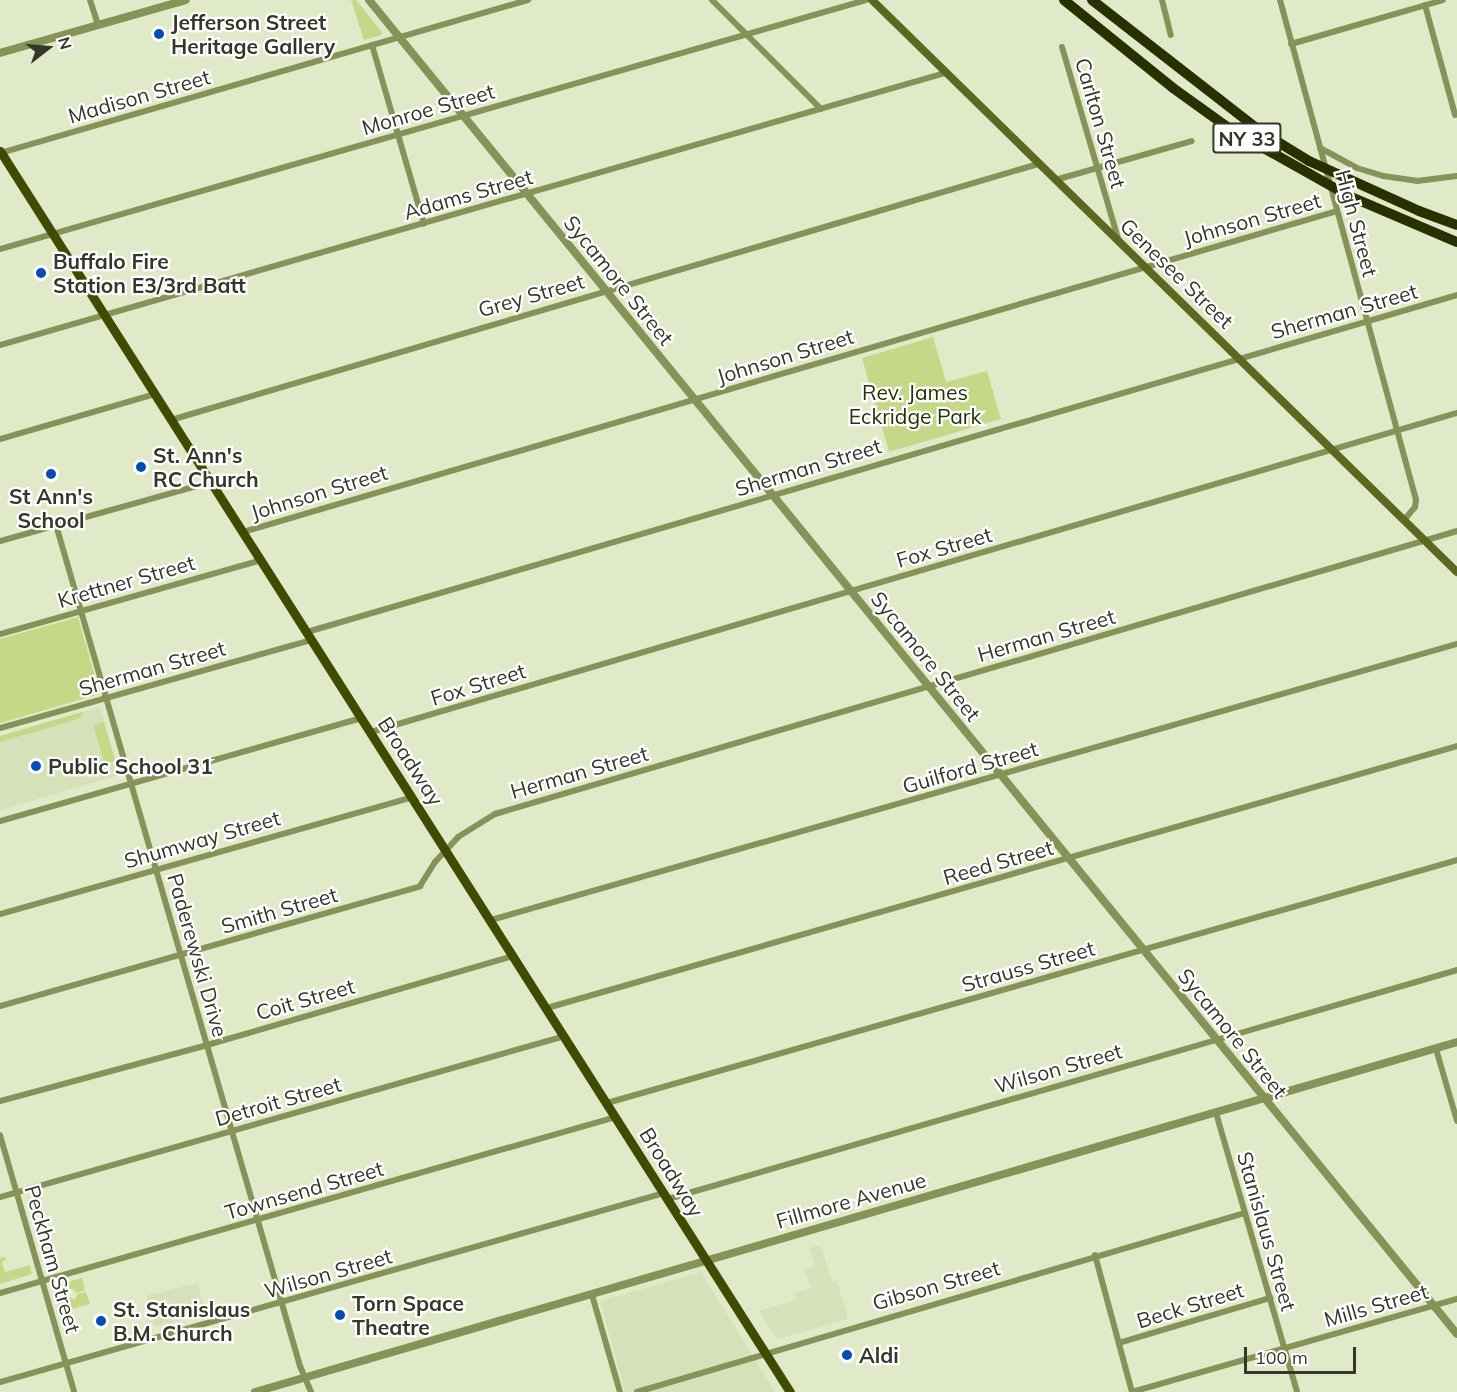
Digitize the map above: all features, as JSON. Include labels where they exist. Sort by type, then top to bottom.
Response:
[{"type":"highway","name":"NY 33","points":[[1064,0],[1173,88],[1230,129],[1349,196],[1457,242]]},
{"type":"highway","name":"NY 33","points":[[1093,1],[1197,84],[1309,161],[1419,211],[1457,225]]},
{"type":"main road","name":"Genesee Street","points":[[872,0],[1054,181],[1457,572]]},
{"type":"main road","name":"Broadway","points":[[0,152],[514,955],[790,1392]]},
{"type":"street","points":[[90,0],[98,25]]},
{"type":"street","points":[[0,53],[186,0]]},
{"type":"street","name":"Sycamore Street","points":[[369,0],[1263,1099],[1457,1334]]},
{"type":"street","name":"Madison Street","points":[[0,152],[528,0]]},
{"type":"street","points":[[712,0],[821,109]]},
{"type":"street","name":"Monroe Street","points":[[0,249],[866,0]]},
{"type":"street","points":[[1162,0],[1172,35]]},
{"type":"street","name":"High Street","points":[[1280,0],[1416,504],[1404,520]]},
{"type":"street","points":[[1291,44],[1443,0]]},
{"type":"street","points":[[1425,5],[1455,115]]},
{"type":"street","points":[[372,45],[424,224]]},
{"type":"street","name":"Carlton Street","points":[[1062,47],[1119,242]]},
{"type":"street","name":"Adams Street","points":[[0,345],[945,73]]},
{"type":"street","points":[[1054,181],[1192,141]]},
{"type":"street","points":[[1320,151],[1357,168],[1383,176],[1417,181],[1457,176]]},
{"type":"street","name":"Grey Street","points":[[171,420],[1038,164]]},
{"type":"street","name":"Johnson Street","points":[[243,532],[1337,211]]},
{"type":"street","name":"Sherman Street","points":[[0,728],[106,698],[771,495],[1457,295]]},
{"type":"street","points":[[0,439],[155,394]]},
{"type":"street","name":"Fox Street","points":[[371,732],[1457,413]]},
{"type":"street","points":[[0,541],[211,482]]},
{"type":"street","name":"Paderewski Drive","points":[[56,525],[282,1303],[311,1392]]},
{"type":"street","name":"Herman Street","points":[[446,850],[476,824],[495,814],[1457,531]]},
{"type":"street","name":"Krettner Street","points":[[0,633],[261,560]]},
{"type":"street","name":"Guilford Street","points":[[491,921],[1457,644]]},
{"type":"street","points":[[0,821],[362,718]]},
{"type":"street","name":"Reed Street","points":[[547,1008],[1457,746]]},
{"type":"street","name":"Shumway Street","points":[[0,914],[413,797]]},
{"type":"street","name":"Smith Street","points":[[0,1006],[420,886],[446,850]]},
{"type":"street","name":"Strauss Street","points":[[608,1103],[1457,860]]},
{"type":"street","name":"Coit Street","points":[[0,1101],[207,1045],[514,955]]},
{"type":"street","name":"Wilson Street","points":[[0,1382],[666,1196],[1457,970]]},
{"type":"street","name":"Detroit Street","points":[[0,1197],[565,1036]]},
{"type":"street","name":"Fillmore Avenue","points":[[255,1392],[1457,1042]]},
{"type":"street","points":[[1436,1048],[1457,1121]]},
{"type":"street","name":"Stanislaus Street","points":[[1216,1113],[1297,1392]]},
{"type":"street","name":"Townsend Street","points":[[0,1293],[616,1117]]},
{"type":"street","name":"Peckham Street","points":[[0,1135],[74,1392]]},
{"type":"street","name":"Gibson Street","points":[[636,1392],[1095,1255],[1245,1214]]},
{"type":"street","name":"Beck Street","points":[[1095,1255],[1132,1392]]},
{"type":"street","points":[[591,1295],[620,1392]]},
{"type":"street","name":"Beck Street","points":[[1119,1344],[1270,1298]]},
{"type":"street","name":"Mills Street","points":[[1132,1392],[1457,1299]]},
{"type":"shaded area","points":[[100,707],[120,775],[0,810],[0,736]]},
{"type":"shaded area","points":[[821,1245],[832,1282],[837,1281],[848,1319],[777,1339],[759,1311],[796,1300],[794,1293],[811,1288],[805,1269],[815,1266],[810,1248]]},
{"type":"shaded area","points":[[701,1272],[775,1392],[625,1392],[600,1301]]},
{"type":"shaded area","points":[[198,1283],[206,1314],[154,1327],[147,1296]]},
{"type":"green space","points":[[351,0],[356,0],[382,32],[381,35],[364,40]]},
{"type":"green space","name":"Rev. James Eckridge Park","points":[[933,337],[946,382],[987,371],[1001,419],[889,452],[862,358]]},
{"type":"green space","points":[[78,617],[100,694],[0,723],[0,639]]},
{"type":"green space","points":[[82,712],[83,715],[75,720],[0,742],[0,736]]},
{"type":"green space","points":[[104,722],[115,760],[104,763],[93,725]]},
{"type":"green space","points":[[5,1257],[6,1260],[2,1262],[5,1272],[30,1265],[32,1274],[0,1284],[0,1258]]},
{"type":"green space","points":[[82,1278],[85,1290],[77,1293],[71,1288],[67,1296],[75,1300],[77,1294],[86,1292],[90,1304],[61,1312],[53,1286]]},
{"type":"place","name":"Jefferson Street Heritage Gallery","points":[[159,34]]},
{"type":"place","name":"Buffalo Fire Station E3/3rd Batt","points":[[41,273]]},
{"type":"place","name":"St. Ann's RC Church","points":[[141,467]]},
{"type":"place","name":"St Ann's School","points":[[51,474]]},
{"type":"place","name":"Public School 31","points":[[36,766]]},
{"type":"place","name":"Torn Space Theatre","points":[[340,1315]]},
{"type":"place","name":"St. Stanislaus B.M. Church","points":[[101,1321]]},
{"type":"place","name":"Aldi","points":[[847,1355]]}]
